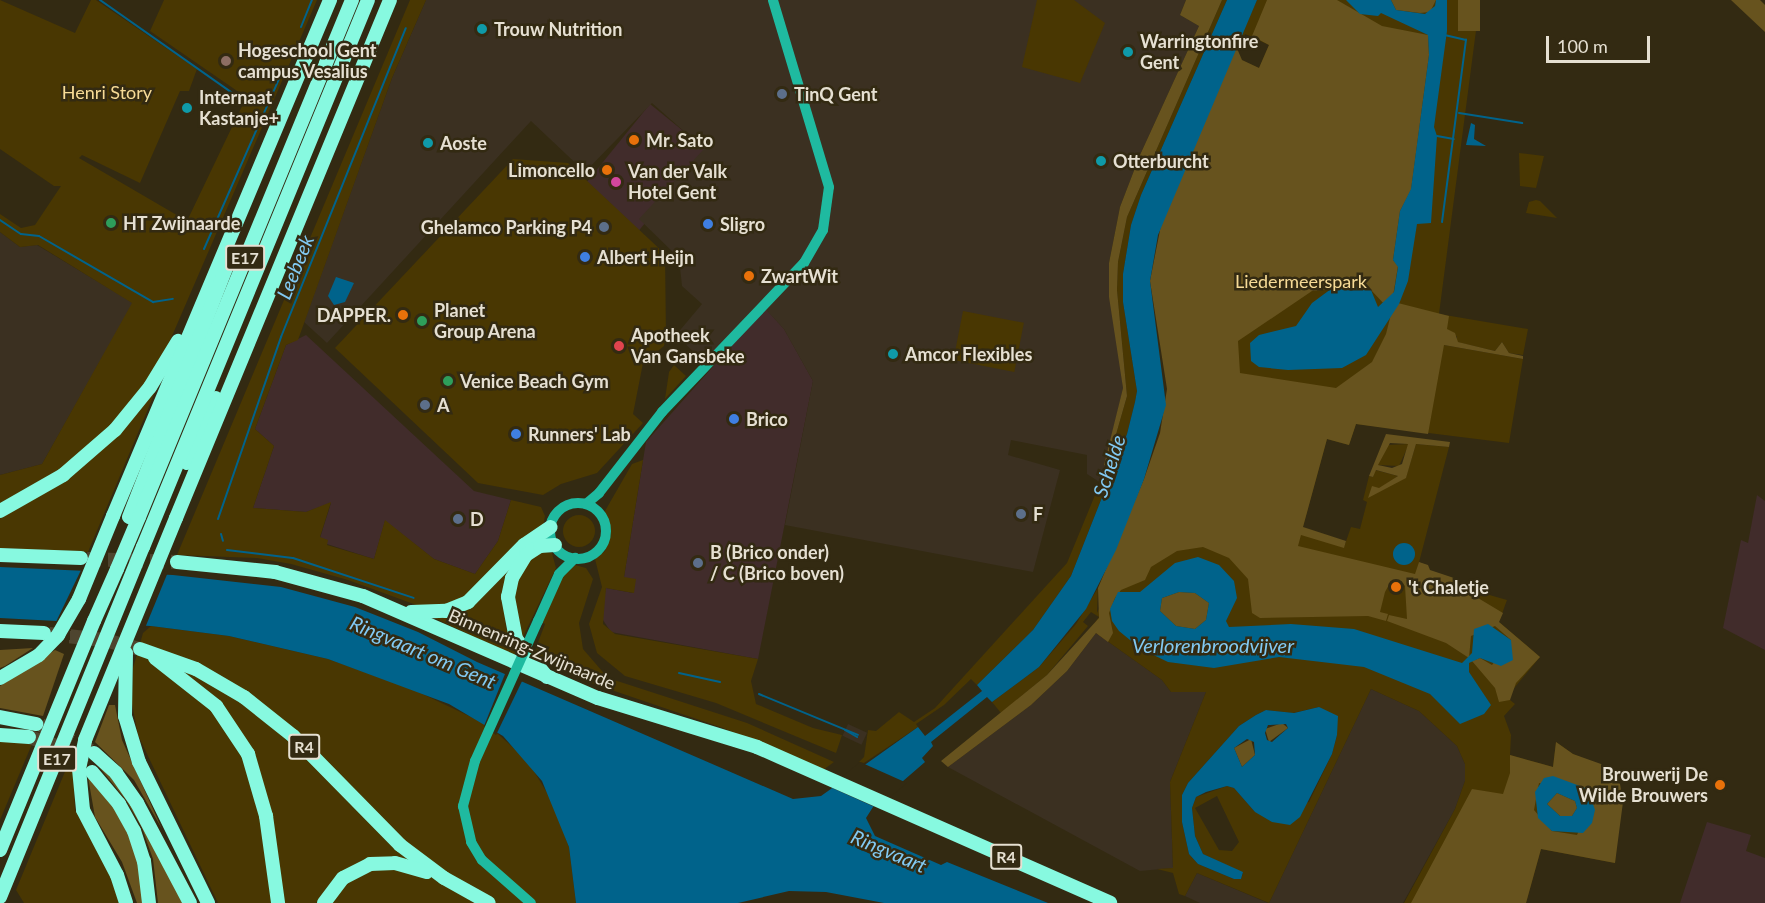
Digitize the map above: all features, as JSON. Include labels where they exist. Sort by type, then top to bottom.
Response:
[{"type":"highway","name":"E17","points":[[51,634],[79,599],[330,0]]},
{"type":"highway","name":"E17","points":[[134,517],[352,0]]},
{"type":"highway","name":"E17","points":[[158,518],[368,0]]},
{"type":"highway","name":"E17","points":[[126,903],[117,875],[88,825],[78,784],[85,740],[390,0]]},
{"type":"highway","name":"E17","points":[[0,850],[134,517],[256,179]]},
{"type":"highway","name":"E17","points":[[0,897],[143,547],[270,289]]},
{"type":"highway","points":[[0,511],[63,475],[115,430],[136,406],[200,306]]},
{"type":"highway","name":"R4","points":[[403,612],[439,613],[458,607],[479,592],[525,550],[550,541]]},
{"type":"highway","name":"R4","points":[[525,550],[509,589],[510,621],[516,639],[547,677]]},
{"type":"highway","points":[[0,555],[81,558]]},
{"type":"highway","name":"Binnenring-Zwijnaarde","points":[[177,562],[275,573],[350,592],[403,612],[547,677],[608,701],[757,747],[1110,903]]},
{"type":"highway","points":[[135,619],[124,667],[124,716],[139,762],[208,903]]},
{"type":"highway","points":[[0,631],[51,634],[39,655],[5,676]]},
{"type":"highway","name":"R4","points":[[278,903],[261,791],[239,736],[203,693],[140,648],[220,682],[269,715],[379,827],[444,878],[489,903]]},
{"type":"highway","points":[[0,717],[36,724]]},
{"type":"highway","points":[[0,735],[29,737]]},
{"type":"highway","points":[[94,753],[116,773],[137,803],[190,903]]},
{"type":"highway","points":[[92,772],[119,804],[134,831],[146,868],[149,903]]},
{"type":"highway","name":"R4","points":[[324,903],[343,878],[370,864],[395,863],[444,878]]},
{"type":"street","points":[[599,512],[628,461],[669,409],[804,263],[826,220],[829,187],[824,163],[773,0]]},
{"type":"street","points":[[559,574],[550,541],[564,507],[586,504],[599,493],[647,429],[669,409]]},
{"type":"street","points":[[531,903],[482,860],[471,842],[463,806],[475,761],[559,574],[575,558],[595,553],[604,541],[606,526],[599,512],[586,504]]},
{"type":"street","points":[[550,541],[575,558]]},
{"type":"shaded area","points":[[426,0],[1186,0],[1180,15],[1199,26],[1140,155],[1120,207],[1109,263],[1123,388],[1101,483],[1087,474],[1087,455],[1011,440],[1008,455],[1060,470],[1033,572],[785,525],[813,381],[784,329],[760,303],[705,363],[676,335],[702,304],[682,286],[679,258],[639,219],[704,149],[652,103],[585,172],[531,121],[327,343],[304,322],[392,78]]},
{"type":"shaded area","points":[[650,104],[705,149],[636,234],[581,189]]},
{"type":"shaded area","points":[[0,232],[20,247],[37,245],[133,303],[42,464],[0,475]]},
{"type":"shaded area","points":[[765,308],[784,329],[813,381],[758,659],[611,632],[601,617],[606,588],[633,593],[624,577],[646,442]]},
{"type":"shaded area","points":[[306,335],[474,491],[511,500],[498,541],[475,574],[434,559],[385,521],[374,559],[327,544],[320,538],[331,503],[306,512],[253,508],[274,446],[255,429],[286,345]]},
{"type":"shaded area","points":[[1757,495],[1765,501],[1765,650],[1723,628],[1741,540],[1748,543]]},
{"type":"shaded area","points":[[1096,633],[1162,680],[1171,692],[1206,692],[1170,782],[1173,868],[1140,871],[948,767],[1031,705],[1067,671]]},
{"type":"shaded area","points":[[1371,689],[1419,711],[1457,746],[1465,764],[1465,781],[1455,809],[1403,903],[1269,903]]},
{"type":"shaded area","points":[[848,724],[867,733],[862,745],[843,736]]},
{"type":"shaded area","points":[[1707,822],[1751,835],[1746,851],[1765,858],[1765,903],[1680,903]]},
{"type":"shaded area","points":[[1197,873],[1268,903],[1200,903],[1185,896]]},
{"type":"green space","name":"Henri Story","points":[[0,0],[75,33],[91,0],[96,0],[197,69],[189,91],[180,91],[140,183],[82,155],[79,158],[187,221],[243,104],[243,95],[150,31],[164,0],[317,0],[169,343],[161,378],[88,552],[0,548],[0,475],[42,464],[132,303],[38,245],[20,247],[0,232],[0,214],[21,228],[35,225],[61,186],[54,186],[0,149]]},
{"type":"green space","points":[[410,0],[426,0],[392,78],[298,340],[286,345],[255,429],[274,446],[253,508],[306,512],[331,502],[320,537],[328,540],[327,545],[374,559],[385,520],[434,559],[475,574],[498,541],[511,500],[541,507],[545,516],[543,526],[465,596],[450,604],[419,606],[348,580],[291,564],[257,558],[177,555]]},
{"type":"green space","points":[[1037,0],[1074,0],[1105,23],[1080,83],[1022,67]]},
{"type":"green space","points":[[1186,0],[1222,0],[1127,217],[1118,262],[1117,290],[1127,396],[1107,466],[1104,465],[1123,388],[1109,297],[1109,263],[1120,207],[1140,155],[1199,26],[1180,15]]},
{"type":"green space","points":[[1222,0],[1227,0],[1141,195],[1131,225],[1123,274],[1123,302],[1137,391],[1127,434],[1071,576],[1033,630],[977,685],[971,679],[944,705],[916,724],[918,727],[864,763],[859,762],[864,757],[868,730],[876,731],[899,712],[914,722],[935,708],[1067,563],[1107,466],[1127,396],[1117,290],[1118,262],[1127,217]]},
{"type":"green space","name":"Liedermeerspark","points":[[1257,0],[1480,0],[1439,314],[1528,329],[1523,355],[1509,353],[1502,342],[1495,351],[1457,342],[1457,336],[1444,345],[1523,359],[1509,443],[1356,424],[1349,445],[1327,439],[1301,534],[1344,547],[1351,527],[1360,529],[1367,502],[1363,500],[1369,476],[1373,477],[1375,470],[1398,476],[1368,497],[1406,477],[1416,444],[1449,447],[1416,574],[1507,600],[1499,622],[1540,657],[1510,693],[1510,700],[1515,704],[1504,716],[1511,735],[1510,755],[1553,767],[1556,742],[1573,754],[1610,770],[1622,794],[1615,863],[1541,849],[1526,903],[1404,903],[1455,809],[1465,781],[1465,764],[1457,746],[1419,711],[1371,689],[1269,903],[1197,873],[1185,896],[1179,894],[1173,873],[1157,869],[1173,868],[1170,782],[1206,692],[1171,692],[1162,680],[1091,628],[1099,617],[1091,612],[1083,622],[1088,626],[1047,675],[1001,713],[992,702],[1039,667],[1076,624],[1098,588],[1097,613],[1155,482],[1241,60],[1259,68],[1269,45],[1245,34],[1240,47],[1236,46]],"holes":[[[1319,707],[1337,735],[1332,754],[1309,802],[1255,812],[1234,788],[1227,786],[1196,797],[1192,808],[1195,836],[1203,854],[1243,873],[1241,879],[1234,879],[1198,864],[1189,854],[1182,822],[1182,795],[1188,783],[1239,726],[1256,715],[1266,710],[1293,713]],[[1217,796],[1239,842],[1232,851],[1219,850],[1195,808]]]},
{"type":"green space","points":[[1267,0],[1337,0],[1382,26],[1428,35],[1429,55],[1411,190],[1400,211],[1393,260],[1398,266],[1393,296],[1385,305],[1371,290],[1360,286],[1312,291],[1238,341],[1240,373],[1336,388],[1372,362],[1386,334],[1394,302],[1449,316],[1447,329],[1455,333],[1458,342],[1495,351],[1502,342],[1509,353],[1523,356],[1523,359],[1444,345],[1428,434],[1356,424],[1349,445],[1327,439],[1303,527],[1346,541],[1344,548],[1301,535],[1298,546],[1415,574],[1419,562],[1428,565],[1430,570],[1454,578],[1453,583],[1503,613],[1499,622],[1540,657],[1516,683],[1510,700],[1499,702],[1495,688],[1472,661],[1480,658],[1492,665],[1511,640],[1495,626],[1471,636],[1469,658],[1446,643],[1387,621],[1389,615],[1407,619],[1405,586],[1401,581],[1391,581],[1385,592],[1380,612],[1388,614],[1386,621],[1368,616],[1260,618],[1252,613],[1248,579],[1229,558],[1203,547],[1177,551],[1151,567],[1145,580],[1121,590],[1109,613],[1113,633],[1108,642],[1096,633],[1067,671],[1031,705],[948,767],[941,761],[1047,675],[1099,618],[1098,588],[1144,479],[1160,433],[1167,389],[1150,281],[1161,225],[1236,46],[1242,60],[1259,68],[1269,45],[1252,36]]},
{"type":"green space","points":[[1391,0],[1436,0],[1430,12],[1420,13],[1396,10]]},
{"type":"green space","points":[[1458,0],[1480,0],[1480,31],[1458,31]]},
{"type":"green space","points":[[1731,0],[1760,0],[1765,5],[1765,32]]},
{"type":"green space","points":[[1519,153],[1544,156],[1536,188],[1520,186]]},
{"type":"green space","points":[[513,159],[568,163],[665,254],[666,335],[664,346],[643,363],[633,414],[643,423],[597,473],[561,484],[543,495],[478,483],[335,348]]},
{"type":"green space","points":[[1540,201],[1557,218],[1526,213],[1529,202]]},
{"type":"green space","points":[[963,311],[1024,323],[1014,372],[953,360]]},
{"type":"green space","points":[[674,365],[686,376],[665,399],[669,372]]},
{"type":"green space","points":[[1386,434],[1450,442],[1449,447],[1416,444],[1406,478],[1368,498],[1372,486],[1379,488],[1398,476],[1376,470],[1373,477],[1369,476]],"holes":[[[1390,443],[1408,444],[1402,464],[1392,468],[1378,465]]]},
{"type":"green space","points":[[1409,444],[1399,466],[1377,465],[1386,445]]},
{"type":"green space","points":[[643,460],[624,577],[636,579],[634,593],[606,588],[603,624],[615,634],[758,659],[751,681],[756,704],[813,728],[842,735],[836,753],[716,703],[625,676],[597,653],[589,624],[602,587],[595,559],[605,551],[611,534],[605,511],[632,464]]},
{"type":"green space","points":[[579,515],[590,520],[595,531],[590,542],[579,547],[568,542],[563,531],[568,520]]},
{"type":"green space","points":[[537,551],[552,553],[556,568],[522,639],[513,605],[519,576]]},
{"type":"green space","points":[[516,559],[503,599],[506,628],[518,647],[514,655],[432,617],[447,615]]},
{"type":"green space","points":[[575,565],[586,568],[593,579],[579,623],[583,649],[608,678],[747,723],[834,762],[823,770],[723,728],[585,681],[542,660],[534,653],[545,624],[542,622],[564,573]]},
{"type":"green space","points":[[1179,592],[1195,593],[1209,603],[1206,620],[1195,629],[1176,626],[1160,611],[1162,598]]},
{"type":"green space","points":[[151,626],[229,636],[328,659],[412,689],[488,725],[527,760],[554,804],[569,847],[576,903],[218,903],[138,735],[132,704],[133,668],[143,633]]},
{"type":"green space","points":[[33,648],[5,666],[0,668],[0,650]]},
{"type":"green space","points":[[55,650],[64,654],[43,716],[0,708],[0,686]]},
{"type":"green space","points":[[109,705],[115,705],[122,740],[162,829],[134,780],[95,742]]},
{"type":"green space","points":[[1282,723],[1288,728],[1269,742],[1265,729]]},
{"type":"green space","points":[[1251,739],[1255,755],[1242,767],[1234,748]]},
{"type":"green space","points":[[0,741],[32,744],[0,820]]},
{"type":"green space","points":[[1556,742],[1573,754],[1601,764],[1620,784],[1623,802],[1615,863],[1541,849],[1526,903],[1411,903],[1472,789],[1503,794],[1510,773],[1510,755],[1553,767]],"holes":[[[1539,783],[1593,799],[1577,835],[1552,831],[1534,810]]]},
{"type":"green space","points":[[91,757],[122,789],[184,903],[158,903],[153,859],[142,828],[126,800]]},
{"type":"green space","points":[[69,762],[73,764],[75,810],[108,869],[120,903],[24,903],[16,890]]},
{"type":"green space","points":[[88,777],[114,808],[128,834],[138,862],[143,903],[137,903],[122,862],[95,817]]},
{"type":"green space","points":[[1557,793],[1575,801],[1577,808],[1572,816],[1560,816],[1547,804]]},
{"type":"water","points":[[1227,0],[1257,0],[1158,235],[1150,281],[1166,405],[1144,479],[1116,550],[1086,609],[1039,667],[992,702],[987,697],[931,742],[933,746],[922,758],[925,762],[873,807],[866,818],[875,836],[941,865],[947,862],[1048,903],[884,903],[826,892],[789,891],[738,903],[576,903],[569,847],[542,781],[503,736],[449,704],[328,659],[229,636],[151,626],[0,618],[0,567],[173,575],[281,587],[355,607],[418,632],[477,662],[793,799],[821,796],[918,727],[925,736],[982,691],[977,685],[1033,630],[1071,576],[1127,434],[1137,391],[1123,302],[1123,274],[1131,225],[1141,195]]},
{"type":"water","points":[[1346,0],[1391,0],[1396,10],[1425,14],[1435,6],[1436,0],[1447,0],[1447,31],[1434,127],[1437,136],[1431,223],[1417,224],[1408,281],[1399,304],[1366,355],[1342,368],[1288,370],[1259,367],[1251,361],[1250,343],[1259,335],[1296,326],[1312,303],[1331,289],[1347,285],[1371,290],[1378,307],[1394,292],[1398,267],[1393,260],[1400,211],[1411,189],[1429,55],[1428,35],[1381,13],[1378,16],[1360,14]]},
{"type":"water","points":[[1471,123],[1475,125],[1474,139],[1486,146],[1466,145]]},
{"type":"water","points":[[336,277],[354,283],[345,302],[334,305],[328,296]]},
{"type":"water","points":[[1404,543],[1412,546],[1415,554],[1412,562],[1404,565],[1396,562],[1393,554],[1396,546]]},
{"type":"water","name":"Verlorenbroodvijver","points":[[1198,557],[1219,565],[1234,581],[1237,598],[1226,621],[1229,627],[1291,624],[1354,629],[1462,663],[1472,653],[1474,629],[1488,624],[1511,640],[1513,660],[1501,666],[1480,658],[1469,663],[1469,672],[1491,705],[1484,714],[1460,724],[1430,694],[1364,667],[1279,657],[1214,668],[1168,662],[1141,649],[1119,631],[1112,621],[1110,609],[1118,592],[1140,592],[1175,563]],"holes":[[[1179,592],[1195,593],[1209,603],[1206,620],[1195,629],[1176,626],[1160,611],[1162,598]]]},
{"type":"water","points":[[1319,707],[1338,716],[1337,735],[1332,754],[1300,817],[1290,825],[1272,822],[1255,812],[1234,788],[1227,786],[1206,792],[1196,797],[1192,808],[1195,836],[1203,854],[1243,872],[1241,879],[1234,879],[1198,864],[1189,854],[1182,822],[1182,795],[1188,783],[1239,726],[1266,710],[1294,713]],"holes":[[[1286,724],[1288,728],[1272,742],[1267,740],[1265,733],[1268,725]],[[1247,739],[1254,742],[1255,755],[1242,767],[1234,748]]]},
{"type":"water","points":[[1553,776],[1588,789],[1595,810],[1592,823],[1583,833],[1552,831],[1538,818],[1535,792],[1544,778]],"holes":[[[1557,793],[1575,801],[1577,808],[1572,816],[1560,816],[1547,804]]]},
{"type":"pier","points":[[82,568],[168,572],[145,628],[55,624]]},
{"type":"pier","points":[[507,669],[524,677],[496,735],[484,726]]},
{"type":"pier","points":[[860,762],[907,783],[877,808],[830,787]]},
{"type":"waterway","points":[[100,0],[241,99]]},
{"type":"waterway","name":"Leebeek","points":[[301,27],[312,0]]},
{"type":"waterway","name":"Leebeek","points":[[218,519],[281,337],[406,28]]},
{"type":"waterway","points":[[1442,222],[1466,40],[1445,35]]},
{"type":"waterway","name":"Leebeek","points":[[204,249],[279,79]]},
{"type":"waterway","points":[[1459,113],[1522,123]]},
{"type":"waterway","points":[[1437,136],[1454,139]]},
{"type":"waterway","name":"Leebeek","points":[[0,220],[21,234],[39,236],[153,302],[173,299]]},
{"type":"waterway","points":[[221,534],[223,541]]},
{"type":"waterway","points":[[227,550],[293,558],[414,598]]},
{"type":"waterway","points":[[679,673],[720,682]]},
{"type":"waterway","points":[[759,694],[858,735]]},
{"type":"waterway","points":[[845,730],[857,737]]},
{"type":"tunnel","points":[[87,559],[177,562]]},
{"type":"tunnel","points":[[49,634],[104,640],[140,649]]},
{"type":"tunnel","points":[[41,725],[93,752]]},
{"type":"tunnel","points":[[29,737],[56,746],[88,768]]},
{"type":"place","name":"Trouw Nutrition","points":[[482,29]]},
{"type":"place","name":"Warringtonfire Gent","points":[[1128,52]]},
{"type":"place","name":"Hogeschool Gent campus Vesalius","points":[[226,61]]},
{"type":"place","name":"TinQ Gent","points":[[782,94]]},
{"type":"place","name":"Internaat Kastanje+","points":[[187,108]]},
{"type":"place","name":"Mr. Sato","points":[[634,140]]},
{"type":"place","name":"Aoste","points":[[428,143]]},
{"type":"place","name":"Otterburcht","points":[[1101,161]]},
{"type":"place","name":"Limoncello","points":[[607,170]]},
{"type":"place","name":"Van der Valk Hotel Gent","points":[[616,182]]},
{"type":"place","name":"HT Zwijnaarde","points":[[111,223]]},
{"type":"place","name":"Sligro","points":[[708,224]]},
{"type":"place","name":"Ghelamco Parking P4","points":[[604,227]]},
{"type":"place","name":"Albert Heijn","points":[[585,257]]},
{"type":"place","name":"ZwartWit","points":[[749,276]]},
{"type":"place","name":"DAPPER.","points":[[403,315]]},
{"type":"place","name":"Planet Group Arena","points":[[422,321]]},
{"type":"place","name":"Apotheek Van Gansbeke","points":[[619,346]]},
{"type":"place","name":"Amcor Flexibles","points":[[893,354]]},
{"type":"place","name":"Venice Beach Gym","points":[[448,381]]},
{"type":"place","name":"A","points":[[425,405]]},
{"type":"place","name":"Brico","points":[[734,419]]},
{"type":"place","name":"Runners' Lab","points":[[516,434]]},
{"type":"place","name":"F","points":[[1021,514]]},
{"type":"place","name":"D","points":[[458,519]]},
{"type":"place","name":"B (Brico onder) / C (Brico boven)","points":[[698,563]]},
{"type":"place","name":"'t Chaletje","points":[[1396,587]]},
{"type":"place","name":"Brouwerij De Wilde Brouwers","points":[[1720,785]]},
{"type":"water label","name":"Schelde","points":[[1109,466]]},
{"type":"water label","name":"Ringvaart om Gent","points":[[423,652]]},
{"type":"water label","name":"Ringvaart","points":[[889,851]]}]
